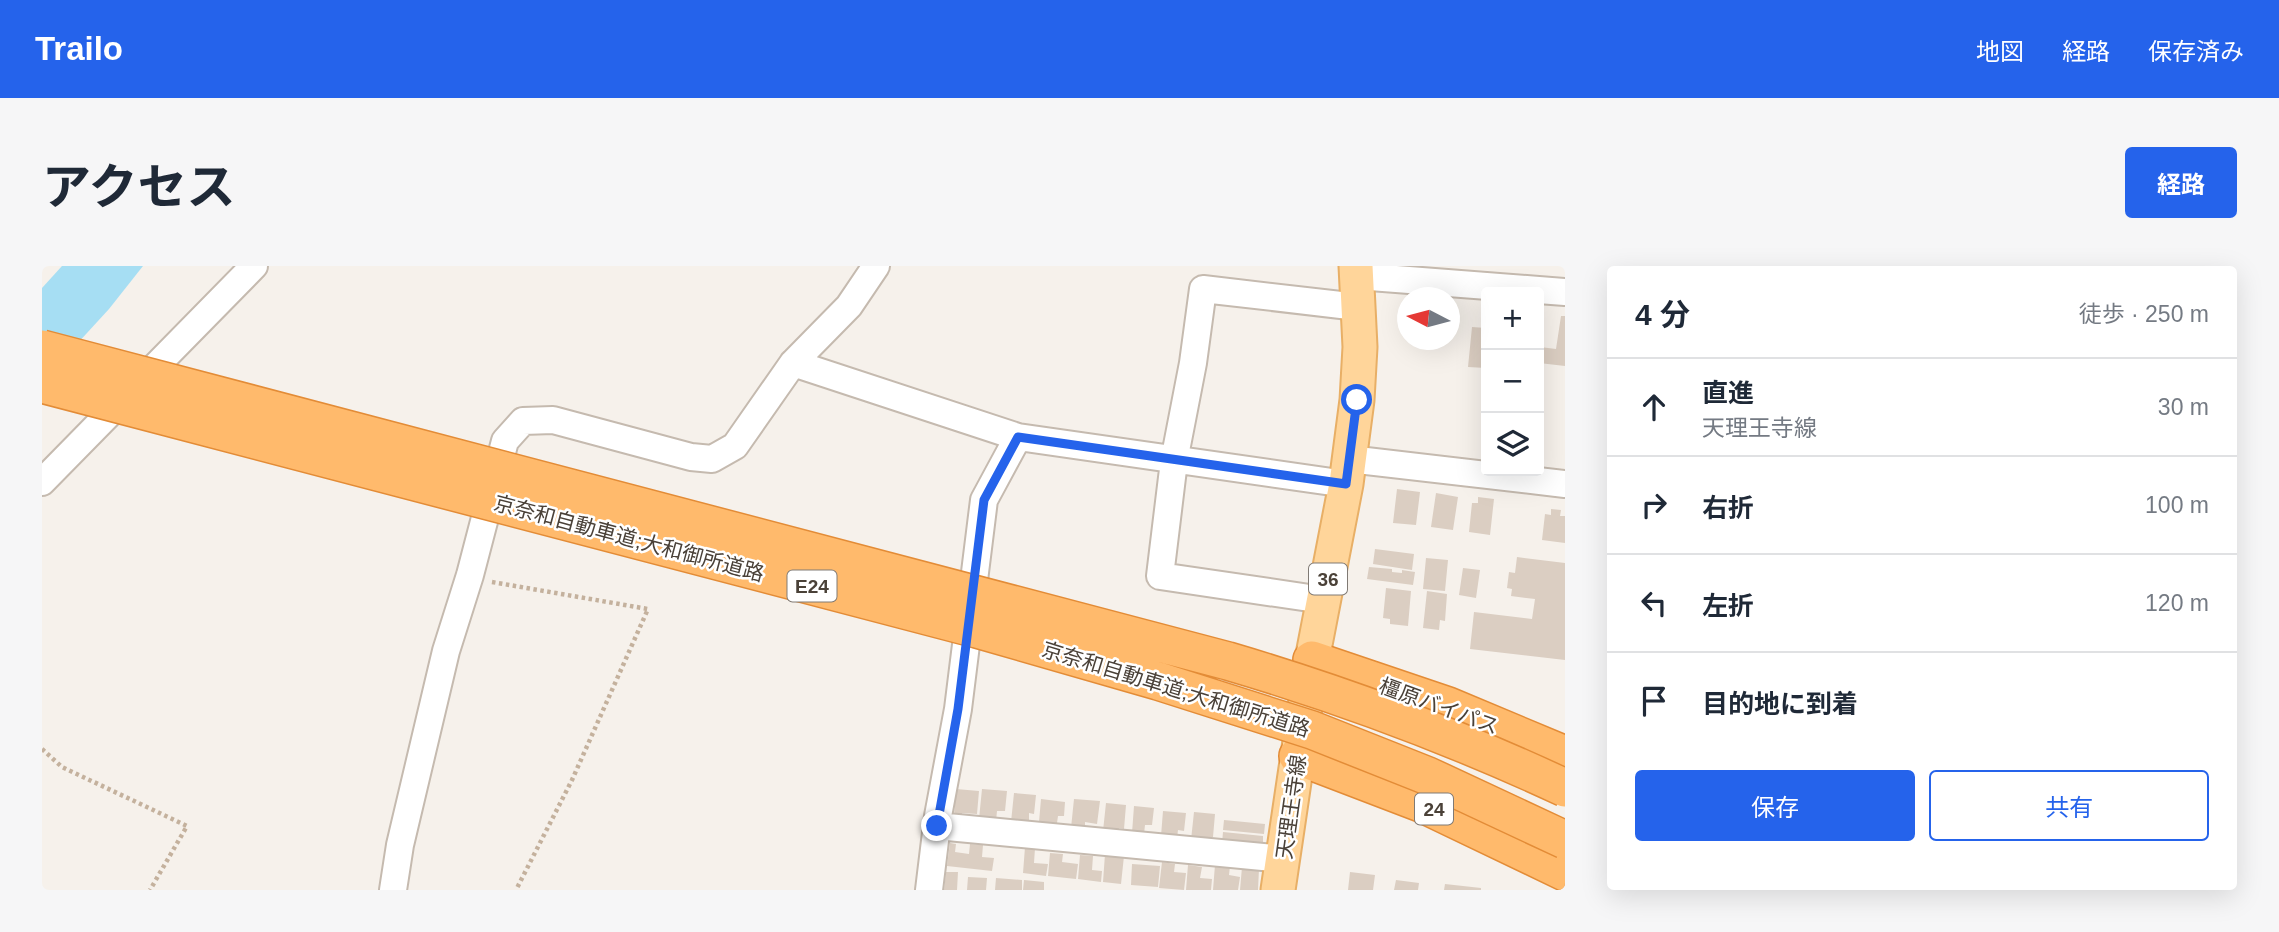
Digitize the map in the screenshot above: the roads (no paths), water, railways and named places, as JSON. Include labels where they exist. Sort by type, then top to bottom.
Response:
[{"type":"highway","name":"京奈和自動車道;大和御所道路","points":[[42,349],[1227,661],[1327,692],[1441,735],[1565,788]]},
{"type":"highway","name":"京奈和自動車道;大和御所道路","points":[[42,384],[977,629],[1158,681],[1312,730],[1428,776],[1565,840]]},
{"type":"highway","name":"橿原バイパス","points":[[1312,660],[1448,706],[1565,755]]},
{"type":"highway","name":"24","points":[[1298,756],[1421,803],[1565,872]]},
{"type":"main road","name":"天理王寺線","points":[[1281,874],[1312,660],[1347,472],[1357,400],[1360,346],[1357,283]]},
{"type":"street","points":[[42,482],[254,266]]},
{"type":"street","points":[[393,890],[400,845],[446,651],[470,575],[505,441],[523,421],[553,420],[691,457],[712,459],[735,446],[793,363],[849,306],[876,266]]},
{"type":"street","points":[[1324,600],[1160,576],[1174,460],[1193,363],[1203,289],[1357,283],[1565,292]]},
{"type":"street","points":[[793,363],[1018,437],[1174,460],[1565,484]]},
{"type":"street","points":[[929,890],[937,826],[958,709],[984,500],[1018,437]]},
{"type":"street","points":[[937,826],[1281,874]]},
{"type":"water","points":[[62,266],[143,266],[109,309],[42,382],[42,288]]}]
